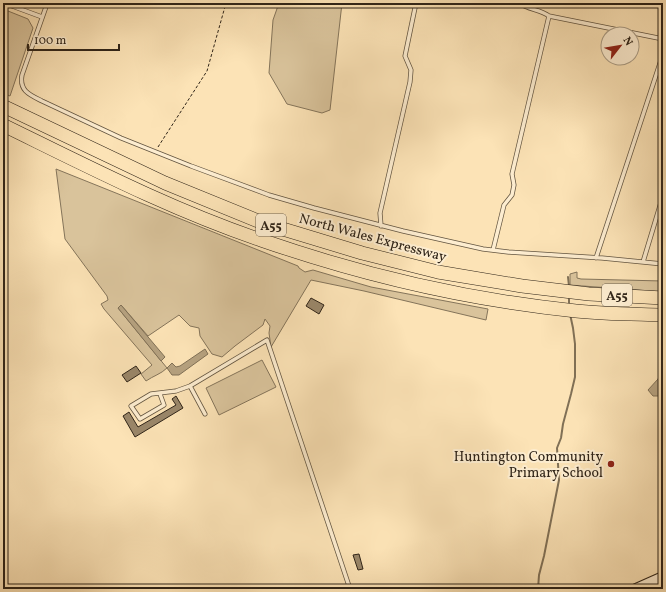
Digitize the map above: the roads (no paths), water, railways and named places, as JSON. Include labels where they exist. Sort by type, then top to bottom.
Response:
[{"type":"highway","name":"North Wales Expressway","points":[[3,106],[165,183],[263,223],[362,253],[438,272],[522,286],[571,292],[663,298]]},
{"type":"highway","name":"A55","points":[[3,125],[184,210],[260,240],[360,271],[444,291],[517,303],[573,310],[663,315]]},
{"type":"main road","points":[[636,589],[663,577]]},
{"type":"lane","points":[[4,3],[42,17]]},
{"type":"lane","points":[[381,226],[380,212],[410,82],[411,70],[405,56],[416,3]]},
{"type":"lane","points":[[520,3],[524,6],[544,12],[549,16],[663,38]]},
{"type":"lane","points":[[47,4],[22,75],[21,82],[23,88],[30,95],[121,138],[269,195],[381,226],[493,250],[663,264]]},
{"type":"lane","points":[[493,250],[504,205],[512,195],[514,185],[512,174],[549,16]]},
{"type":"lane","points":[[596,258],[663,54]]},
{"type":"lane","points":[[643,262],[662,199]]},
{"type":"lane","points":[[160,394],[164,405],[140,419],[131,406],[150,394],[176,391],[190,386],[267,340],[350,589]]},
{"type":"lane","points":[[190,386],[205,414]]},
{"type":"waterway","points":[[568,277],[569,286]]},
{"type":"waterway","points":[[569,296],[569,306]]},
{"type":"waterway","points":[[538,589],[539,575],[559,480],[557,448],[561,438],[575,377],[575,344],[570,314]]},
{"type":"place","name":"Huntington Community Primary School","points":[[611,464]]}]
